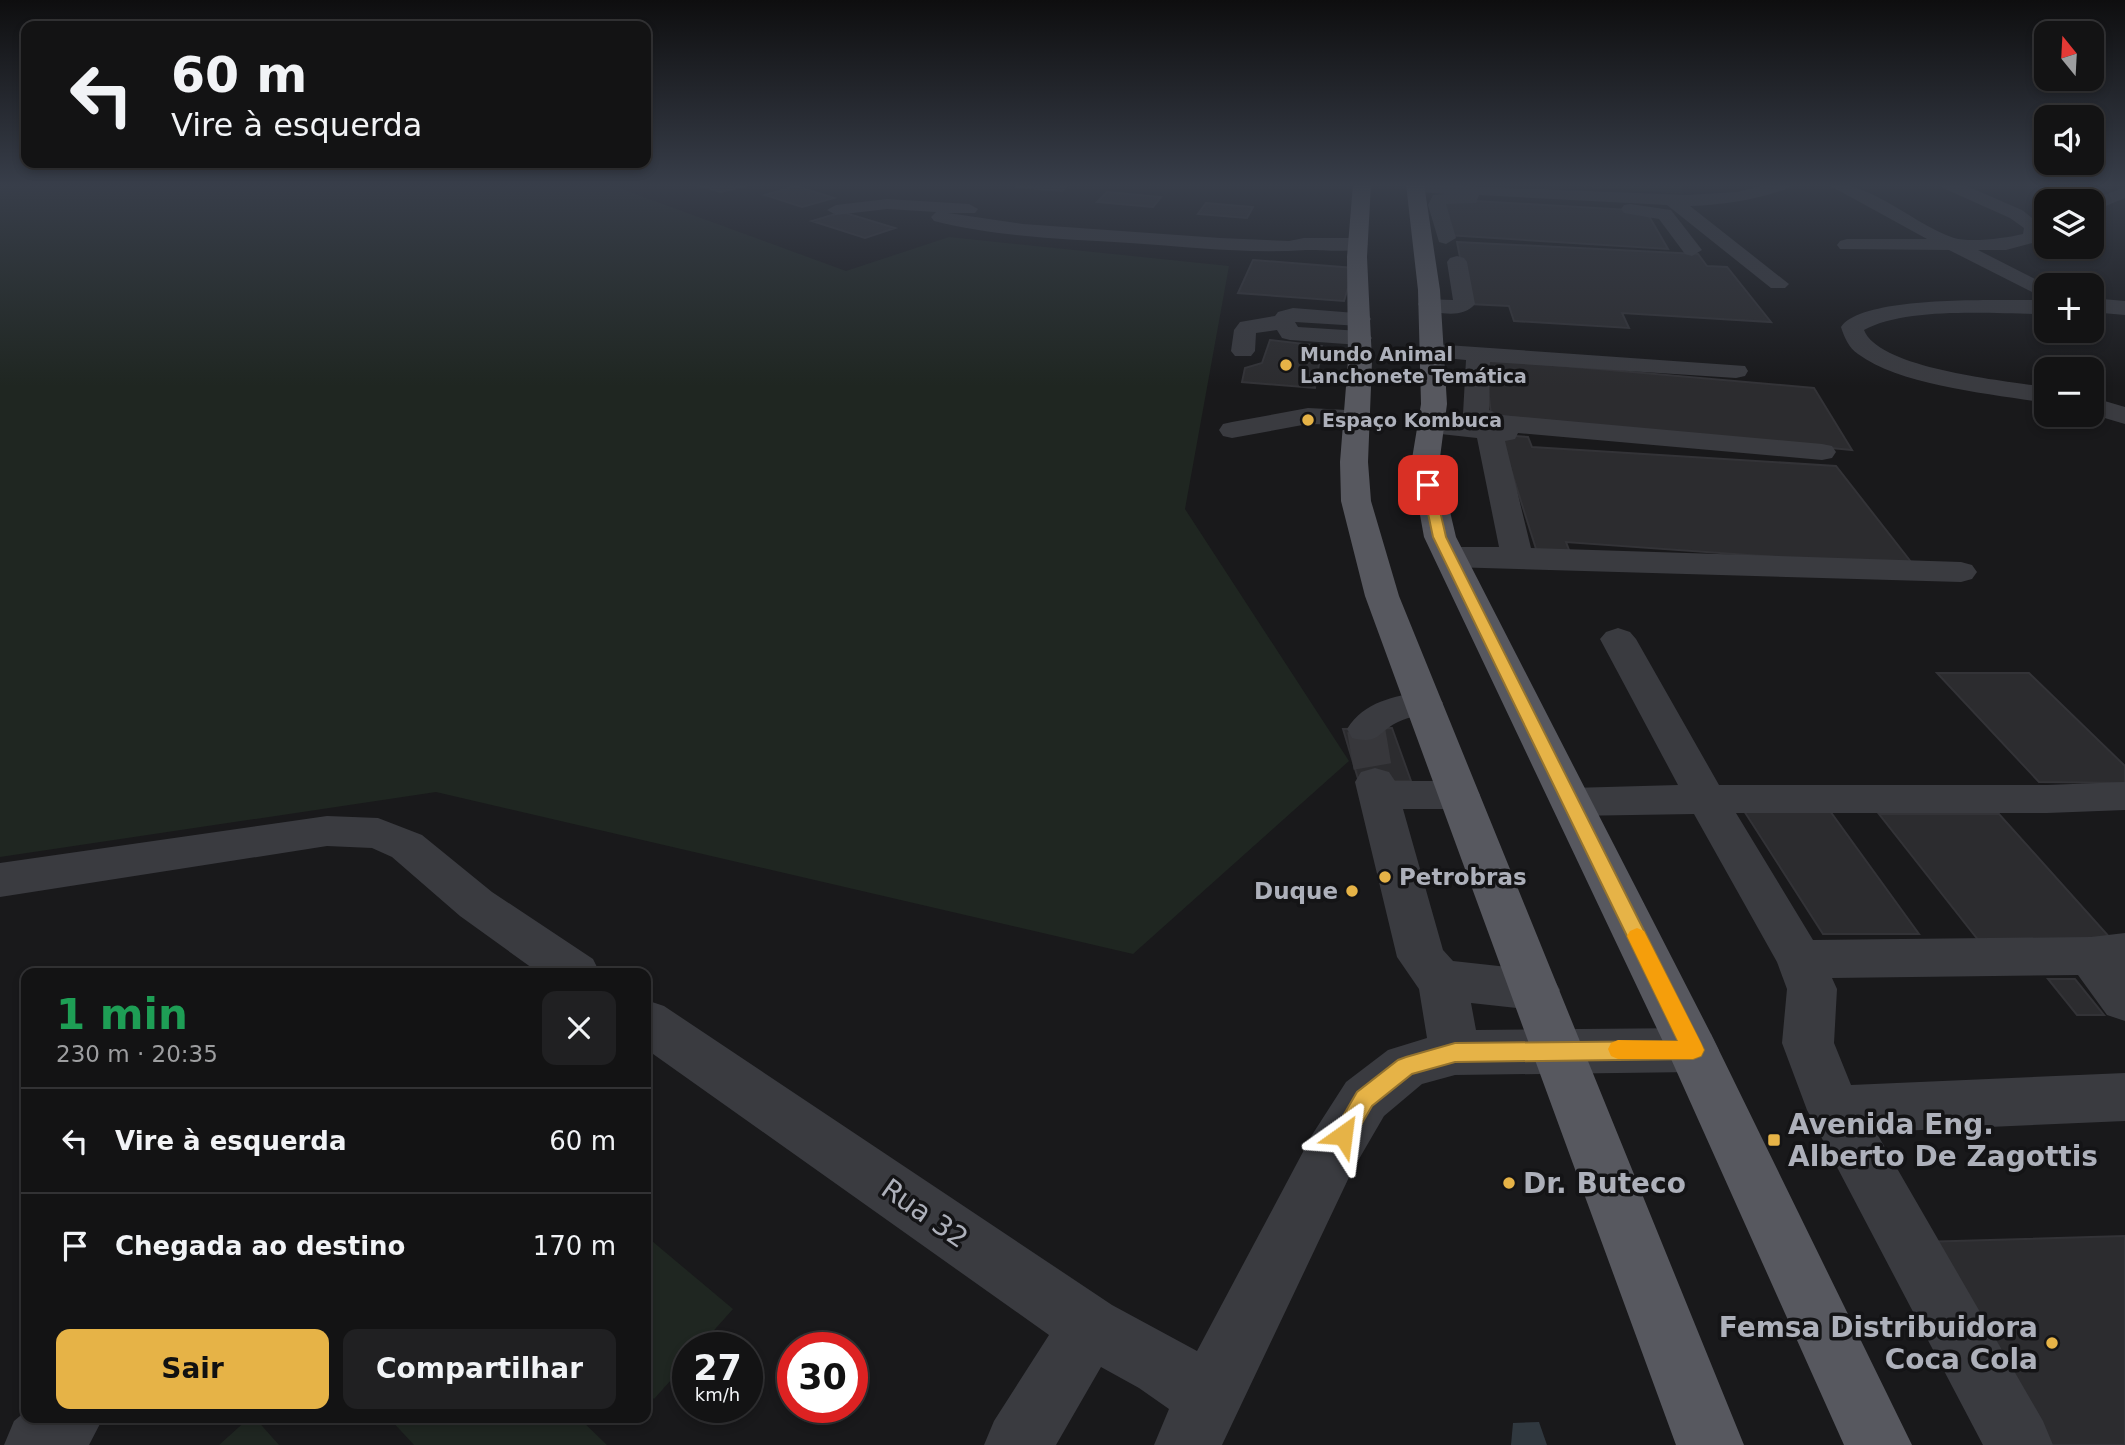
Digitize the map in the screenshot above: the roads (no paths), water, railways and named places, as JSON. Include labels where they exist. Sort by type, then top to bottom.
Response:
[{"type":"main road","points":[[1358,251],[1360,328],[1354,462],[1356,501],[1382,596],[1710,1445]]},
{"type":"main road","points":[[1420,251],[1429,304],[1434,404],[1425,465],[1437,526],[1693,1050],[1878,1445]]},
{"type":"street","points":[[1293,251],[1344,251]]},
{"type":"street","points":[[1736,251],[1778,285]]},
{"type":"street","points":[[1965,251],[2034,287]]},
{"type":"street","points":[[1429,304],[1456,307],[1464,304],[1457,262]]},
{"type":"street","points":[[2104,306],[2125,308]]},
{"type":"street","points":[[2034,307],[1889,313],[1861,320],[1852,327],[1855,340],[1868,351],[1906,367],[2034,393]]},
{"type":"street","points":[[1243,351],[1245,330],[1248,327],[1284,322],[1290,333],[1360,328]]},
{"type":"street","points":[[1432,351],[1736,371]]},
{"type":"street","points":[[1478,353],[1476,414],[1496,423],[1822,452]]},
{"type":"street","points":[[2104,409],[2125,416]]},
{"type":"street","points":[[1232,430],[1308,416],[1357,417]]},
{"type":"street","points":[[1431,426],[1668,448]]},
{"type":"street","points":[[1489,432],[1517,557]]},
{"type":"street","points":[[1450,557],[1961,572]]},
{"type":"street","points":[[1618,639],[1706,799],[1800,959],[1812,989],[1808,1043],[1835,1110],[2018,1445]]},
{"type":"street","points":[[1366,729],[1372,719],[1382,713],[1424,703]]},
{"type":"street","points":[[1459,795],[1377,788],[1421,957],[1442,980],[1535,990]]},
{"type":"street","points":[[1571,802],[1706,799],[2047,799],[2125,796]]},
{"type":"street","points":[[0,880],[327,831],[378,833],[407,846],[476,904],[569,968]]},
{"type":"street","points":[[1800,959],[2108,954],[2125,1000]]},
{"type":"street","points":[[1442,980],[1455,1053]]},
{"type":"street","name":"Rua 32","points":[[651,1024],[1090,1327],[1162,1365],[1198,1421]]},
{"type":"street","points":[[1198,1421],[1332,1153],[1365,1099],[1406,1066],[1455,1053],[1693,1050]]},
{"type":"street","points":[[1835,1110],[2125,1097]]},
{"type":"street","points":[[1017,1445],[1090,1327]]},
{"type":"street","points":[[38,1445],[64,1423]]},
{"type":"tunnel","points":[[1366,729],[1375,782]]},
{"type":"place","name":"Mundo Animal Lanchonete Temática","points":[[1286,365]]},
{"type":"place","name":"Espaço Kombuca","points":[[1308,420]]},
{"type":"place","name":"Petrobras","points":[[1385,877]]},
{"type":"place","name":"Duque","points":[[1352,891]]},
{"type":"place","name":"Avenida Eng. Alberto De Zagottis","points":[[1774,1140]]},
{"type":"place","name":"Dr. Buteco","points":[[1509,1183]]},
{"type":"place","name":"Femsa Distribuidora Coca Cola","points":[[2052,1343]]}]
